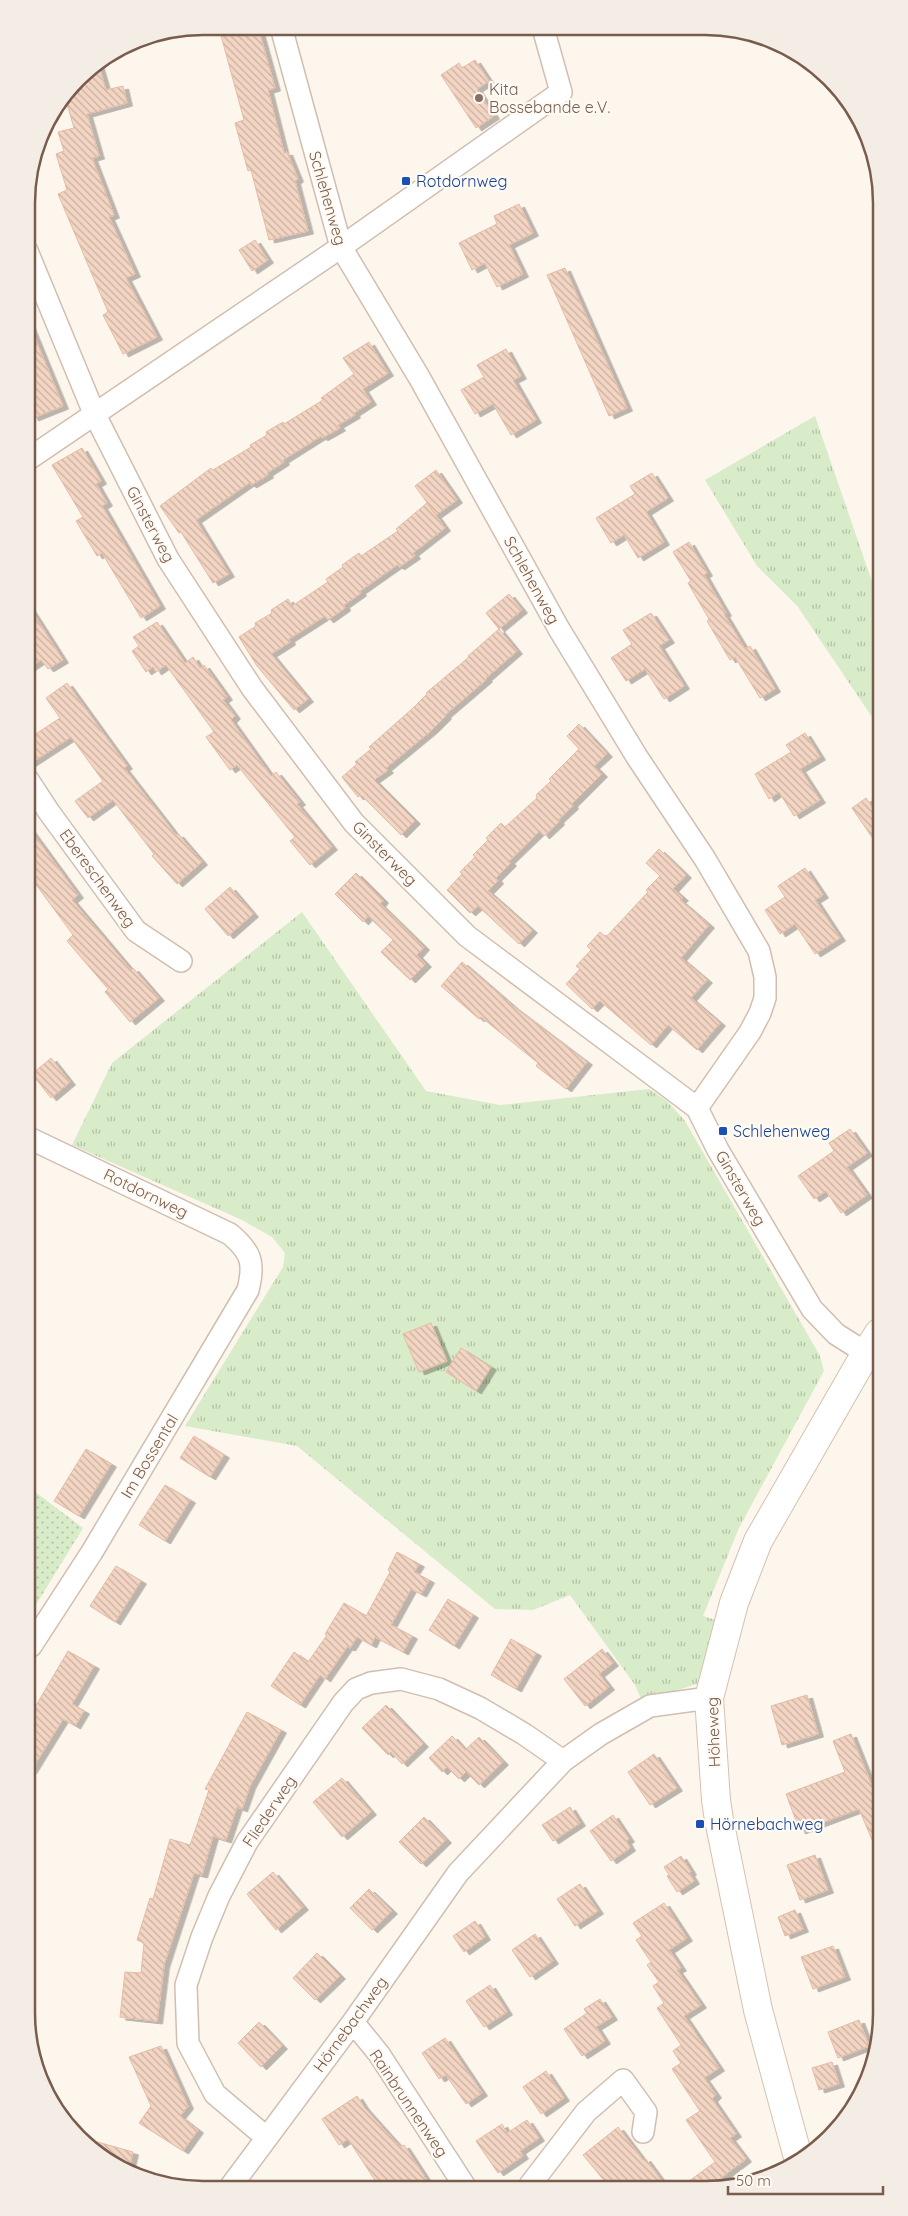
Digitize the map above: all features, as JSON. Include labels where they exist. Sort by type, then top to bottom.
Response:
[{"type":"street","name":"Schlehenweg","points":[[283,35],[341,247],[419,377],[559,629],[637,757],[705,859],[759,951],[765,977],[765,998],[760,1013],[750,1032],[697,1108]]},
{"type":"street","points":[[35,455],[94,413],[341,247],[561,92],[545,35]]},
{"type":"street","name":"Ginsterweg","points":[[35,270],[94,413],[168,559],[252,688],[354,823],[467,936],[697,1108],[718,1150],[812,1309],[836,1334],[872,1343]]},
{"type":"street","name":"Ebereschenweg","points":[[35,791],[136,931],[182,961]]},
{"type":"street","name":"Rotdornweg","points":[[35,1140],[230,1234],[242,1244],[252,1261]]},
{"type":"street","name":"Im Bossental","points":[[35,1640],[92,1552],[248,1290],[252,1276],[252,1261]]},
{"type":"street","name":"Höheweg","points":[[798,2154],[758,2010],[719,1820],[709,1698],[734,1603],[758,1541],[872,1343]]},
{"type":"street","name":"Fliederweg","points":[[267,2138],[214,2094],[188,2043],[186,1985],[202,1937],[219,1896],[247,1842],[343,1703],[356,1689],[371,1683],[401,1679],[439,1689],[480,1708],[524,1734],[563,1762]]},
{"type":"street","name":"Hörnebachweg","points":[[235,2181],[353,2022],[458,1873],[563,1762],[601,1734],[650,1706],[709,1698]]},
{"type":"street","name":"Rainbrunnenweg","points":[[353,2022],[378,2054],[461,2181]]},
{"type":"street","points":[[533,2181],[586,2112],[624,2080],[646,2112],[643,2132]]},
{"type":"green space","points":[[815,416],[873,584],[873,719],[798,607],[757,566],[705,480]]},
{"type":"green space","points":[[302,912],[426,1091],[500,1105],[649,1089],[667,1101],[685,1121],[820,1356],[824,1371],[739,1528],[703,1616],[716,1620],[697,1684],[642,1701],[635,1685],[570,1595],[533,1610],[495,1609],[297,1446],[185,1426],[283,1267],[285,1253],[272,1237],[242,1220],[72,1145],[112,1063]]},
{"type":"green space","points":[[35,1492],[83,1528],[35,1606]]},
{"type":"building","points":[[221,35],[260,35],[275,88],[268,90],[284,153],[287,152],[298,179],[295,181],[308,231],[269,240],[251,170],[248,171],[235,123],[244,120]]},
{"type":"building","points":[[475,60],[489,81],[477,89],[494,116],[476,128],[441,75],[459,63],[462,68]]},
{"type":"building","points":[[100,71],[106,90],[123,86],[127,103],[87,114],[99,156],[92,158],[114,215],[109,217],[135,274],[126,278],[157,337],[123,354],[103,315],[108,312],[58,194],[67,190],[56,154],[64,151],[58,132],[74,128],[67,104],[84,84]]},
{"type":"building","points":[[519,204],[533,233],[509,245],[523,274],[497,287],[485,263],[472,270],[459,243],[497,224],[494,216]]},
{"type":"building","points":[[255,240],[268,260],[252,271],[239,250]]},
{"type":"building","points":[[565,268],[627,408],[609,416],[547,275]]},
{"type":"building","points":[[35,338],[63,406],[35,417]]},
{"type":"building","points":[[369,342],[388,373],[363,389],[371,402],[354,413],[355,415],[338,425],[340,428],[322,438],[321,436],[283,460],[284,462],[267,473],[268,475],[251,485],[249,483],[196,520],[229,574],[213,583],[181,532],[179,533],[160,506],[211,468],[213,470],[251,447],[250,445],[267,435],[266,432],[283,422],[284,424],[323,400],[321,398],[354,374],[343,358]]},
{"type":"building","points":[[506,349],[521,376],[513,380],[536,420],[511,435],[493,404],[475,414],[461,390],[484,377],[477,365]]},
{"type":"building","points":[[82,448],[101,481],[96,484],[107,503],[102,506],[160,606],[141,618],[102,553],[97,556],[76,521],[83,517],[52,465]]},
{"type":"building","points":[[436,470],[457,500],[436,515],[415,486]]},
{"type":"building","points":[[652,473],[668,498],[646,512],[664,542],[638,558],[624,535],[611,543],[596,518],[635,494],[630,486]]},
{"type":"building","points":[[427,503],[445,528],[413,553],[415,556],[399,567],[397,565],[360,591],[361,593],[344,605],[345,608],[328,620],[325,616],[289,639],[290,642],[271,654],[308,699],[294,710],[257,666],[239,637],[256,626],[255,623],[272,613],[271,610],[288,599],[292,606],[328,582],[326,579],[343,567],[342,565],[359,553],[361,556],[398,531],[396,529]]},
{"type":"building","points":[[689,542],[707,573],[704,575],[726,613],[724,614],[745,649],[750,646],[775,689],[760,698],[735,657],[730,660],[707,621],[709,619],[688,583],[691,581],[673,552]]},
{"type":"building","points":[[509,594],[522,610],[499,629],[486,613]]},
{"type":"building","points":[[651,613],[669,640],[659,646],[684,686],[664,699],[645,669],[626,681],[611,658],[632,644],[623,630]]},
{"type":"building","points":[[35,616],[63,660],[48,669],[41,660],[35,664]]},
{"type":"building","points":[[157,622],[185,663],[193,657],[200,668],[204,665],[227,697],[223,700],[235,716],[231,720],[271,776],[276,772],[300,802],[297,804],[332,847],[310,865],[290,841],[295,837],[237,765],[230,770],[206,737],[214,732],[166,665],[156,672],[153,667],[146,672],[132,651],[139,646],[133,637]]},
{"type":"building","points":[[499,629],[517,651],[445,715],[432,730],[386,768],[388,770],[374,780],[415,821],[401,835],[361,795],[358,797],[342,777],[357,764],[355,762],[371,749],[369,747],[413,708],[426,693]]},
{"type":"building","points":[[67,683],[127,766],[124,768],[176,835],[178,834],[202,862],[177,884],[152,856],[154,854],[113,800],[88,818],[75,801],[103,781],[71,737],[35,760],[35,734],[60,718],[46,698]]},
{"type":"building","points":[[579,724],[607,754],[594,766],[602,774],[572,804],[573,806],[558,820],[559,822],[544,836],[540,831],[509,861],[511,863],[496,878],[498,881],[488,891],[532,930],[519,944],[478,906],[470,913],[447,890],[462,874],[460,872],[475,857],[473,855],[488,840],[486,838],[501,823],[505,827],[537,798],[536,795],[551,781],[549,779],[579,749],[567,736]]},
{"type":"building","points":[[805,733],[820,757],[800,769],[820,800],[794,816],[779,792],[769,799],[755,774],[791,752],[786,745]]},
{"type":"building","points":[[866,798],[873,808],[873,839],[852,808]]},
{"type":"building","points":[[35,836],[78,895],[72,900],[131,970],[133,968],[159,998],[130,1022],[105,992],[108,989],[67,941],[73,935],[35,883]]},
{"type":"building","points":[[659,849],[686,875],[673,889],[683,898],[680,900],[709,925],[681,958],[707,980],[691,998],[720,1023],[697,1050],[668,1025],[651,1045],[600,1001],[592,1009],[566,984],[580,969],[576,966],[591,950],[587,946],[600,932],[606,937],[648,892],[646,890],[660,876],[646,863]]},
{"type":"building","points":[[805,868],[823,895],[815,900],[840,938],[815,954],[795,924],[780,934],[765,910],[785,897],[778,886]]},
{"type":"building","points":[[356,873],[383,900],[380,904],[424,947],[417,955],[426,964],[410,980],[381,952],[393,940],[368,916],[363,922],[335,894]]},
{"type":"building","points":[[230,887],[253,914],[228,936],[205,909]]},
{"type":"building","points":[[462,962],[514,1007],[587,1062],[566,1089],[536,1066],[538,1063],[481,1017],[479,1019],[441,986]]},
{"type":"building","points":[[51,1058],[70,1082],[51,1098],[35,1078],[35,1071]]},
{"type":"building","points":[[850,1129],[867,1153],[847,1167],[867,1195],[841,1213],[826,1191],[814,1199],[798,1176],[834,1151],[829,1143]]},
{"type":"building","points":[[431,1323],[447,1361],[419,1372],[403,1334]]},
{"type":"building","points":[[461,1348],[491,1367],[476,1391],[446,1372]]},
{"type":"building","points":[[194,1436],[224,1455],[210,1477],[180,1458]]},
{"type":"building","points":[[86,1449],[111,1464],[79,1516],[54,1501]]},
{"type":"building","points":[[165,1485],[190,1500],[165,1541],[139,1525]]},
{"type":"building","points":[[397,1552],[419,1564],[414,1572],[429,1580],[421,1594],[411,1589],[391,1625],[412,1636],[403,1652],[375,1637],[371,1645],[357,1637],[350,1648],[347,1647],[325,1679],[320,1675],[300,1705],[271,1686],[294,1652],[308,1662],[327,1635],[325,1634],[344,1603],[366,1616],[390,1572],[388,1570]]},
{"type":"building","points":[[116,1566],[141,1581],[115,1622],[90,1606]]},
{"type":"building","points":[[448,1599],[473,1615],[454,1646],[429,1630]]},
{"type":"building","points":[[511,1639],[536,1653],[516,1689],[491,1675]]},
{"type":"building","points":[[602,1649],[613,1663],[599,1674],[609,1687],[585,1706],[564,1679]]},
{"type":"building","points":[[68,1651],[94,1666],[72,1704],[84,1711],[75,1726],[63,1719],[35,1764],[35,1707]]},
{"type":"building","points":[[807,1695],[818,1734],[782,1745],[771,1706]]},
{"type":"building","points":[[386,1705],[423,1744],[402,1764],[391,1752],[388,1755],[362,1728]]},
{"type":"building","points":[[247,1712],[281,1730],[250,1786],[242,1809],[237,1807],[226,1840],[213,1836],[202,1875],[194,1873],[164,1965],[157,2021],[120,2017],[125,1972],[141,1973],[144,1943],[137,1940],[150,1898],[153,1899],[170,1839],[190,1845],[209,1790],[205,1789]]},
{"type":"building","points":[[851,1734],[873,1789],[873,1842],[859,1809],[800,1831],[786,1794],[845,1772],[833,1741]]},
{"type":"building","points":[[452,1736],[465,1750],[479,1737],[503,1762],[479,1785],[466,1772],[459,1779],[447,1767],[442,1772],[429,1758]]},
{"type":"building","points":[[654,1754],[677,1788],[650,1805],[628,1772]]},
{"type":"building","points":[[342,1778],[371,1812],[342,1837],[313,1802]]},
{"type":"building","points":[[570,1807],[580,1823],[553,1841],[542,1825]]},
{"type":"building","points":[[613,1815],[629,1839],[626,1841],[630,1848],[611,1861],[590,1831]]},
{"type":"building","points":[[424,1817],[446,1840],[421,1864],[399,1842]]},
{"type":"building","points":[[815,1855],[828,1890],[800,1900],[787,1865]]},
{"type":"building","points":[[681,1856],[694,1881],[677,1892],[664,1867]]},
{"type":"building","points":[[273,1872],[303,1907],[276,1930],[247,1894]]},
{"type":"building","points":[[580,1884],[598,1911],[575,1926],[557,1899]]},
{"type":"building","points":[[369,1889],[392,1911],[372,1930],[350,1908]]},
{"type":"building","points":[[664,1903],[687,1938],[669,1950],[681,1968],[677,1970],[701,2005],[684,2016],[719,2068],[704,2078],[716,2095],[712,2099],[736,2134],[730,2138],[746,2159],[718,2180],[689,2181],[715,2162],[686,2120],[700,2111],[672,2069],[681,2063],[673,2051],[681,2045],[657,2008],[664,2003],[653,1986],[659,1982],[647,1965],[651,1962],[636,1940],[642,1936],[633,1923]]},
{"type":"building","points":[[795,1910],[803,1929],[785,1936],[778,1917]]},
{"type":"building","points":[[475,1921],[485,1937],[464,1952],[453,1936]]},
{"type":"building","points":[[535,1934],[553,1961],[530,1977],[512,1950]]},
{"type":"building","points":[[833,1946],[845,1977],[813,1989],[801,1957]]},
{"type":"building","points":[[317,1953],[340,1976],[315,2000],[293,1978]]},
{"type":"building","points":[[490,1985],[507,2012],[484,2027],[466,2001]]},
{"type":"building","points":[[600,1999],[612,2017],[596,2027],[605,2041],[582,2056],[564,2029],[587,2013],[584,2009]]},
{"type":"building","points":[[859,2020],[869,2046],[838,2058],[828,2032]]},
{"type":"building","points":[[259,2022],[282,2046],[261,2067],[238,2043]]},
{"type":"building","points":[[445,2038],[482,2093],[466,2104],[446,2075],[439,2079],[422,2053]]},
{"type":"building","points":[[161,2046],[188,2106],[180,2116],[198,2130],[183,2151],[139,2123],[151,2106],[129,2057]]},
{"type":"building","points":[[832,2062],[839,2084],[819,2090],[812,2068]]},
{"type":"building","points":[[546,2071],[564,2098],[541,2114],[523,2087]]},
{"type":"building","points":[[357,2096],[364,2107],[400,2147],[404,2145],[427,2181],[375,2181],[348,2139],[339,2145],[322,2119]]},
{"type":"building","points":[[527,2120],[539,2138],[520,2151],[523,2156],[498,2173],[476,2141],[502,2124],[507,2133]]},
{"type":"building","points":[[618,2127],[662,2181],[605,2181],[583,2155]]},
{"type":"building","points":[[95,2141],[133,2152],[130,2165]]},
{"type":"place","name":"Kita Bossebande e.V.","points":[[479,98]]},
{"type":"place","name":"Rotdornweg","points":[[406,181]]},
{"type":"place","name":"Schlehenweg","points":[[723,1131]]},
{"type":"place","name":"Hörnebachweg","points":[[700,1824]]}]
